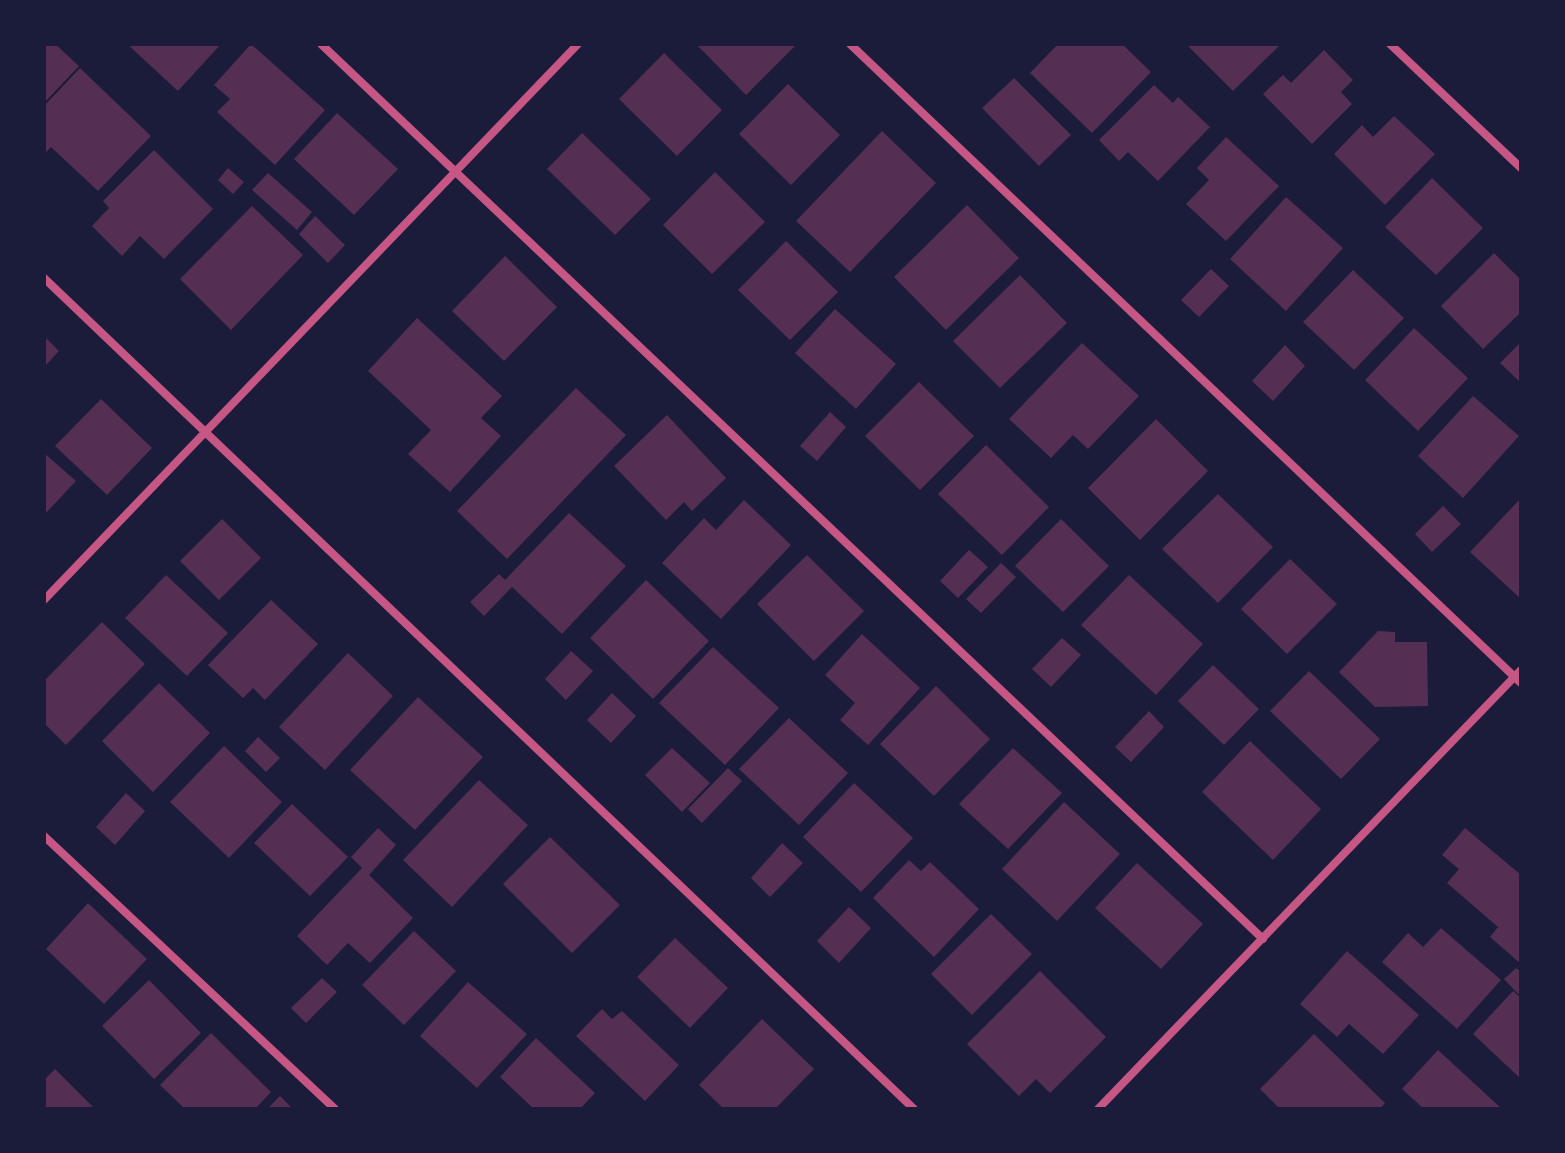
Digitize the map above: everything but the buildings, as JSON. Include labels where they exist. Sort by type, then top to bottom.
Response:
[{"type":"street","points":[[321,44],[1263,939]]},
{"type":"street","points":[[44,600],[578,44]]},
{"type":"street","points":[[850,44],[1519,677],[1098,1109]]},
{"type":"street","points":[[1390,44],[1521,168]]},
{"type":"street","points":[[44,278],[914,1109]]},
{"type":"street","points":[[44,836],[335,1109]]}]
